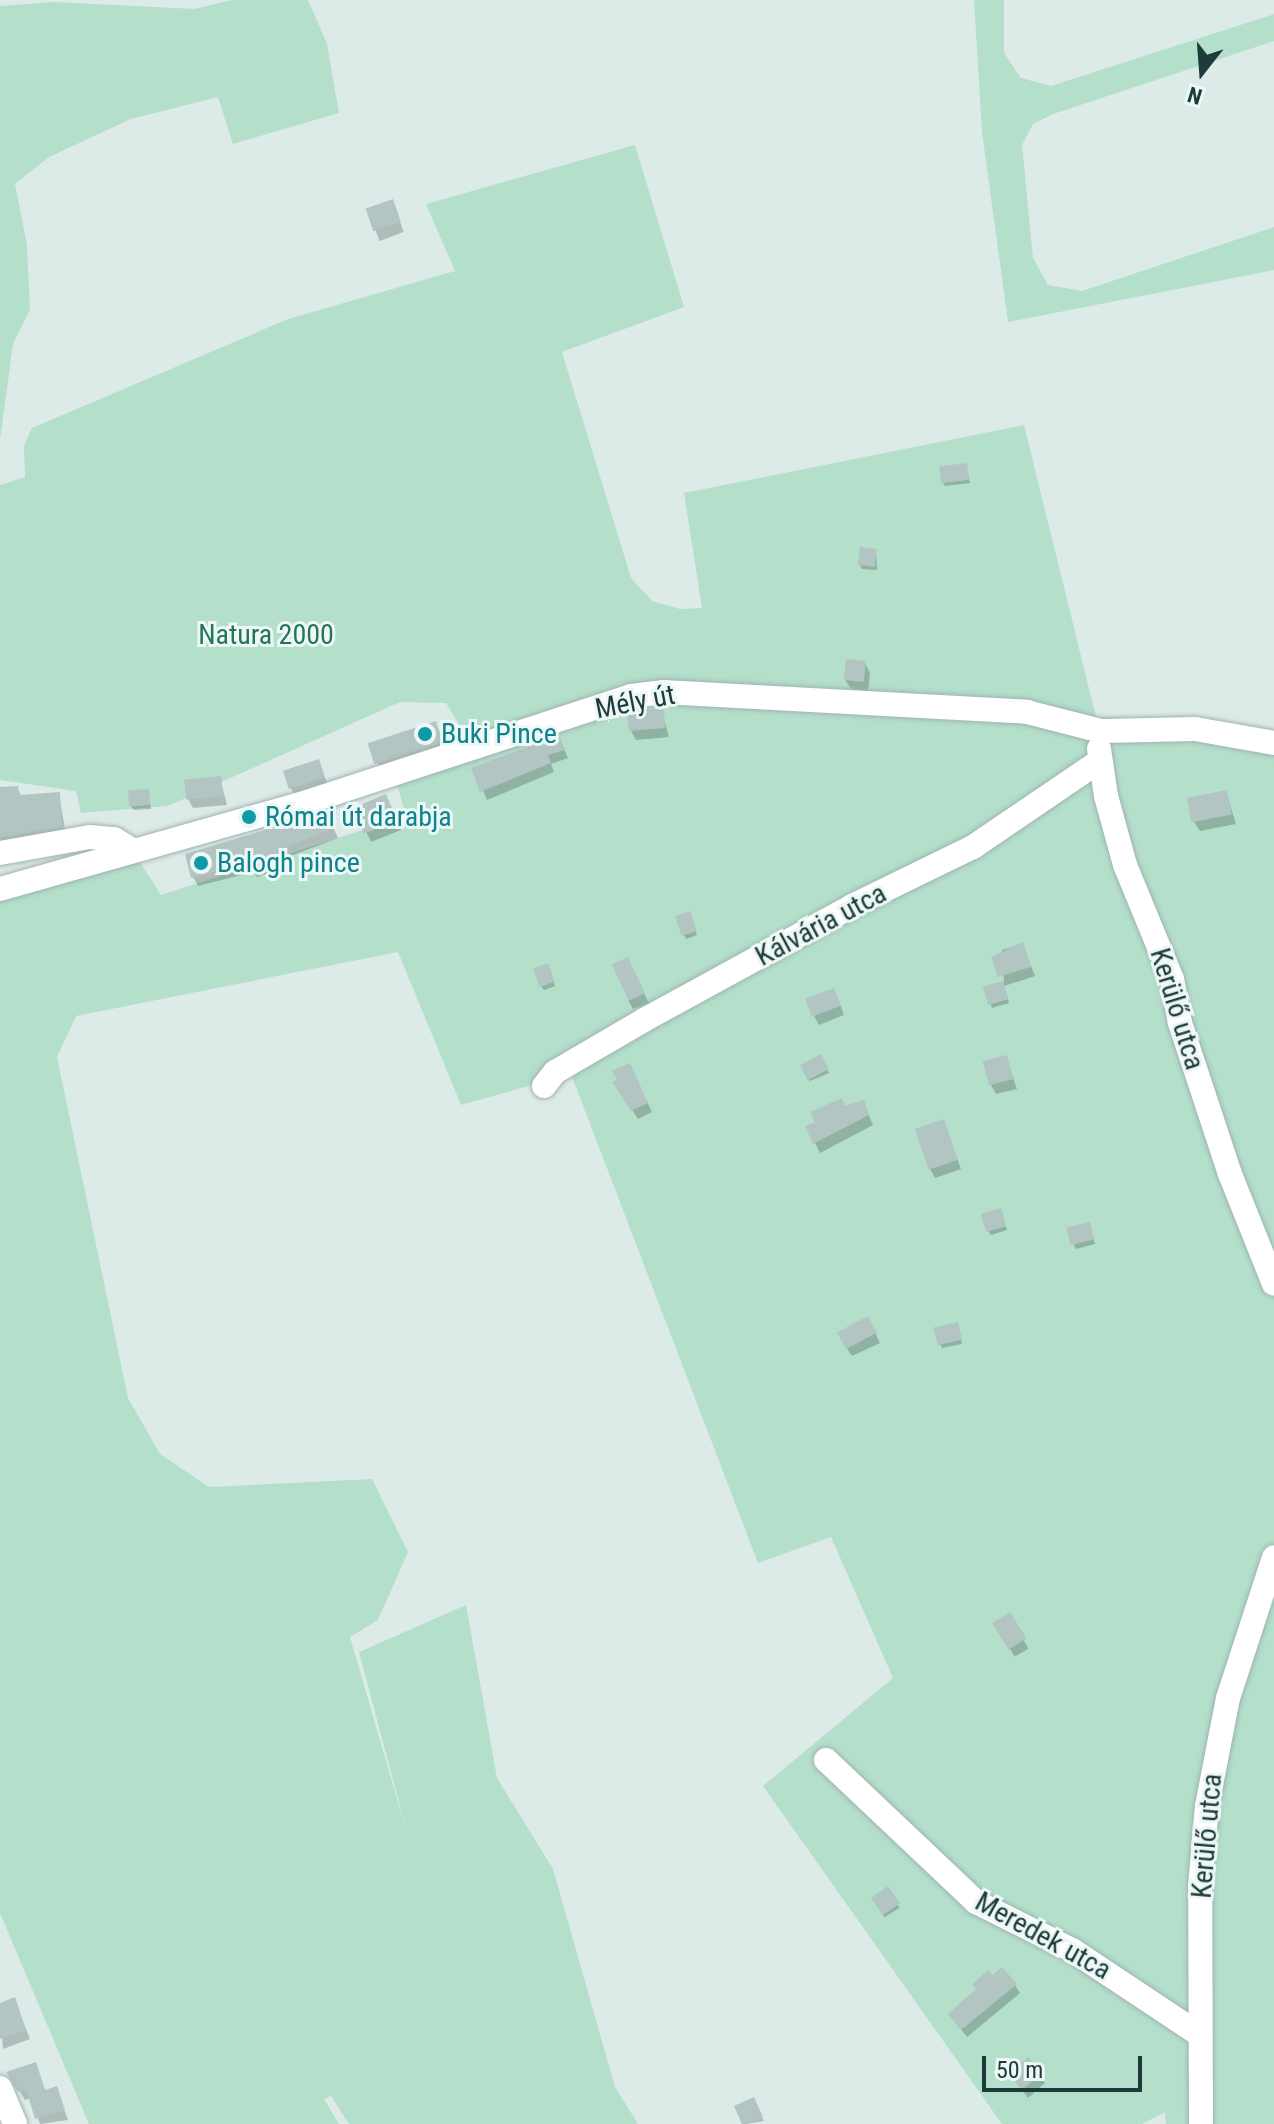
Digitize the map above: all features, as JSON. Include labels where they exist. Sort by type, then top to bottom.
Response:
[{"type":"street","name":"Mély út","points":[[0,889],[301,804],[631,696],[663,692],[1027,712],[1101,731],[1195,729],[1274,743]]},
{"type":"street","name":"Kerülő utca","points":[[1101,731],[1098,762],[1125,865],[1172,979],[1180,1023],[1230,1174],[1274,1284]]},
{"type":"street","name":"Kálvária utca","points":[[544,1086],[555,1072],[644,1020],[852,906],[973,847],[1098,762]]},
{"type":"street","points":[[0,853],[90,837],[114,839],[132,850]]},
{"type":"street","name":"Kerülő utca","points":[[1201,2124],[1200,1887],[1214,1757],[1274,1557]]},
{"type":"street","name":"Meredek utca","points":[[826,1760],[976,1902],[1072,1950],[1200,2035]]},
{"type":"street","points":[[0,2088],[15,2124]]},
{"type":"green space","points":[[232,0],[308,0],[327,44],[339,113],[233,144],[218,97],[131,119],[49,157],[15,184],[27,245],[30,310],[13,344],[0,440],[0,6],[54,2],[195,9]]},
{"type":"green space","points":[[974,0],[1004,0],[1004,53],[1021,78],[1051,86],[1274,14],[1274,41],[1053,114],[1033,124],[1022,145],[1033,258],[1048,285],[1082,291],[1274,227],[1274,270],[1008,322],[982,132]]},
{"type":"green space","name":"Natura 2000","points":[[635,145],[684,307],[562,352],[631,578],[652,601],[680,609],[702,608],[684,493],[1024,425],[1096,717],[1193,720],[1274,731],[1274,2124],[1166,2124],[1165,2112],[1142,2124],[1002,2124],[763,1786],[893,1678],[831,1537],[758,1563],[571,1074],[461,1105],[398,952],[76,1016],[57,1057],[128,1398],[160,1454],[209,1487],[372,1479],[408,1552],[378,1620],[350,1637],[407,1833],[359,1652],[466,1605],[497,1778],[553,1869],[615,2087],[638,2124],[349,2124],[331,2096],[324,2099],[339,2124],[89,2124],[0,1913],[0,889],[132,850],[161,895],[406,816],[394,774],[472,746],[446,703],[400,702],[168,806],[81,813],[76,791],[0,780],[0,485],[25,477],[24,446],[32,428],[288,319],[455,271],[426,204]]},
{"type":"building","points":[[393,199],[401,222],[373,231],[366,208]]},
{"type":"building","points":[[967,463],[969,480],[941,483],[939,466]]},
{"type":"building","points":[[860,547],[877,549],[875,567],[858,565]]},
{"type":"building","points":[[846,659],[866,661],[864,682],[844,680]]},
{"type":"building","points":[[664,710],[665,728],[629,731],[627,713]]},
{"type":"building","points":[[436,721],[443,742],[374,764],[368,743]]},
{"type":"building","points":[[559,735],[565,750],[548,755],[551,763],[480,792],[471,768]]},
{"type":"building","points":[[319,759],[325,777],[289,789],[283,771]]},
{"type":"building","points":[[221,776],[223,796],[186,800],[184,780]]},
{"type":"building","points":[[18,786],[19,795],[60,792],[62,827],[0,838],[0,787]]},
{"type":"building","points":[[149,789],[150,805],[129,806],[128,790]]},
{"type":"building","points":[[1227,790],[1232,815],[1192,822],[1187,798]]},
{"type":"building","points":[[386,794],[397,820],[364,834],[353,808]]},
{"type":"building","points":[[328,811],[334,828],[281,849],[284,856],[249,869],[247,863],[191,878],[185,854]]},
{"type":"building","points":[[690,911],[697,931],[682,936],[675,916]]},
{"type":"building","points":[[1023,942],[1031,967],[998,977],[991,957]]},
{"type":"building","points":[[628,957],[645,993],[629,1001],[612,965]]},
{"type":"building","points":[[548,963],[555,982],[540,987],[533,968]]},
{"type":"building","points":[[1003,981],[1008,999],[988,1005],[983,987]]},
{"type":"building","points":[[834,988],[841,1006],[812,1017],[805,999]]},
{"type":"building","points":[[821,1054],[829,1069],[808,1080],[800,1065]]},
{"type":"building","points":[[1007,1055],[1013,1079],[989,1085],[983,1061]]},
{"type":"building","points":[[630,1063],[648,1103],[631,1111],[612,1082],[617,1080],[612,1071]]},
{"type":"building","points":[[842,1098],[845,1106],[864,1100],[869,1115],[813,1144],[805,1126],[815,1122],[810,1112]]},
{"type":"building","points":[[944,1119],[958,1160],[929,1170],[915,1129]]},
{"type":"building","points":[[1001,1208],[1006,1226],[986,1232],[981,1214]]},
{"type":"building","points":[[1090,1222],[1094,1240],[1071,1245],[1067,1227]]},
{"type":"building","points":[[868,1316],[877,1333],[846,1349],[837,1332]]},
{"type":"building","points":[[958,1322],[962,1340],[938,1345],[934,1328]]},
{"type":"building","points":[[1010,1612],[1026,1638],[1009,1649],[992,1623]]},
{"type":"building","points":[[888,1886],[900,1903],[883,1915],[871,1898]]},
{"type":"building","points":[[1002,1967],[1017,1984],[961,2030],[948,2014],[976,1989],[972,1985],[988,1970],[993,1975]]},
{"type":"building","points":[[15,1997],[26,2030],[0,2039],[0,2003]]},
{"type":"building","points":[[1028,2057],[1042,2073],[1022,2090],[1008,2074]]},
{"type":"building","points":[[36,2062],[45,2090],[57,2086],[65,2110],[35,2119],[26,2089],[18,2092],[6,2072]]},
{"type":"building","points":[[754,2097],[763,2117],[742,2124],[734,2106]]},
{"type":"place","name":"Buki Pince","points":[[425,734]]},
{"type":"place","name":"Római út darabja","points":[[249,817]]},
{"type":"place","name":"Balogh pince","points":[[201,863]]}]
